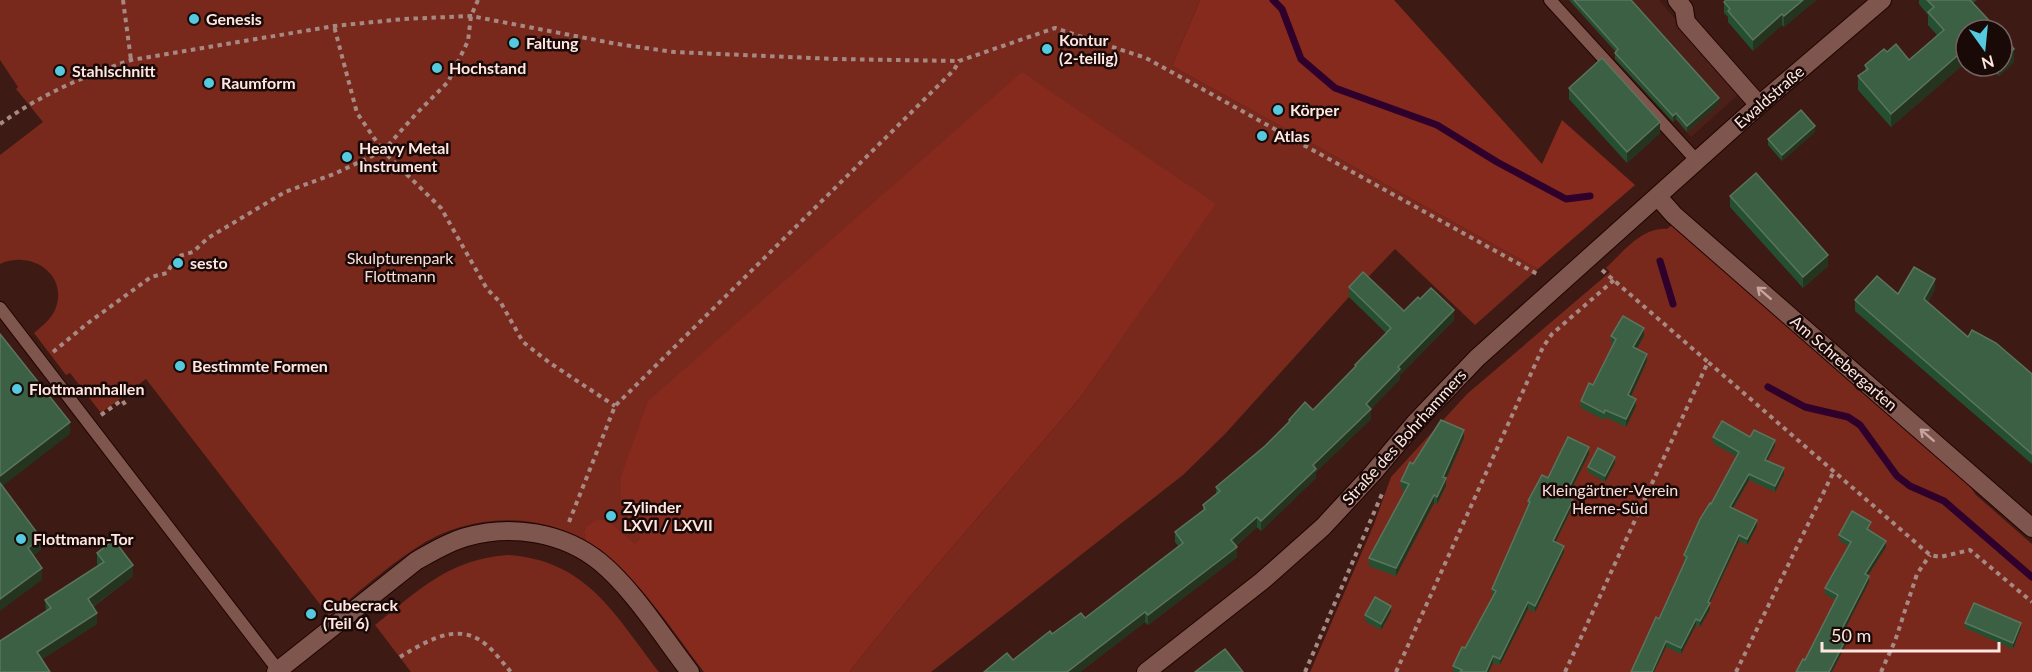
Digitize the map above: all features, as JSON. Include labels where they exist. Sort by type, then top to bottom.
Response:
[{"type":"street","points":[[1677,0],[1684,9],[1686,22],[1759,105]]},
{"type":"street","name":"Ewaldstraße","points":[[1658,197],[1759,105],[1882,0]]},
{"type":"street","name":"Straße des Bohrhammers","points":[[1146,672],[1262,581],[1323,527],[1415,423],[1477,358],[1658,197]]},
{"type":"street","name":"Am Schrebergarten","points":[[1658,197],[1674,215],[2032,528]]},
{"type":"street","points":[[277,671],[417,561],[435,550],[464,537],[515,531],[560,540],[600,562],[629,593],[690,672]]},
{"type":"lane","points":[[1550,0],[1697,161]]},
{"type":"lane","points":[[0,308],[277,671]]},
{"type":"path","points":[[123,0],[131,60]]},
{"type":"path","points":[[41,362],[88,323],[151,277],[167,273],[176,257],[193,252],[208,238],[285,192],[334,174],[383,151],[448,82],[468,41],[471,16],[478,0]]},
{"type":"path","points":[[0,124],[29,103],[131,60],[334,26],[404,19],[471,16],[617,44],[674,52],[835,59],[959,61],[1055,28],[1146,58],[1558,286]]},
{"type":"path","points":[[334,26],[357,113],[383,151],[441,208],[487,289],[501,303],[523,342],[550,363],[615,406]]},
{"type":"path","points":[[560,540],[615,406],[945,78],[959,61]]},
{"type":"path","points":[[1589,258],[1930,555],[1940,557],[1970,550],[2032,602]]},
{"type":"path","points":[[1396,672],[1543,347],[1551,334],[1614,280]]},
{"type":"path","points":[[1565,672],[1708,362]]},
{"type":"path","points":[[89,424],[122,400],[126,406]]},
{"type":"path","points":[[1736,672],[1834,471]]},
{"type":"path","points":[[1305,672],[1381,500],[1384,484],[1373,473]]},
{"type":"path","points":[[1881,672],[1895,641],[1917,574],[1930,555]]},
{"type":"path","points":[[400,657],[426,642],[445,635],[465,634],[477,638],[487,646],[511,672]]},
{"type":"shaded area","points":[[1200,0],[1394,0],[1542,164],[1562,120],[1635,185],[1538,269],[1172,66]]},
{"type":"shaded area","points":[[1569,0],[1659,0],[1739,94],[1691,137]]},
{"type":"shaded area","points":[[1022,72],[1216,204],[1080,398],[908,599],[849,672],[704,672],[650,601],[620,568],[586,541],[584,533],[587,526],[598,519],[610,522],[635,544],[640,538],[621,507],[621,476],[648,401]]},
{"type":"green space","name":"Skulpturenpark Flottmann","points":[[0,0],[1200,0],[1172,66],[1538,269],[1475,325],[1395,249],[1225,434],[1183,475],[931,672],[849,672],[908,599],[1080,398],[1215,204],[621,507],[640,538],[635,545],[610,522],[584,533],[586,541],[566,531],[522,521],[478,523],[457,528],[416,548],[329,616],[146,379],[101,413],[70,373],[66,375],[34,333],[54,312],[58,299],[57,288],[53,277],[36,263],[12,260],[0,264],[0,155],[43,122],[16,89],[18,87],[0,60]]},
{"type":"green space","name":"Kleingärtner-Verein Herne-Süd","points":[[1672,225],[1964,478],[1976,495],[2032,544],[2032,672],[1310,672],[1374,524],[1391,477],[1467,394],[1610,272],[1606,268],[1626,248],[1641,236],[1658,229],[1667,229]]},
{"type":"green space","points":[[508,555],[535,559],[559,567],[579,579],[613,611],[659,672],[411,672],[375,625],[436,578],[469,563]]},
{"type":"building","points":[[1574,0],[1631,0],[1719,98],[1687,126],[1676,113],[1673,116],[1615,53],[1618,49]]},
{"type":"building","points":[[1726,0],[1803,0],[1784,16],[1782,14],[1753,40],[1728,11],[1730,9],[1724,2]]},
{"type":"building","points":[[1927,0],[1970,0],[1987,18],[1954,18],[1954,59],[1891,114],[1858,76],[1868,69],[1865,65],[1884,49],[1887,52],[1896,44],[1909,60],[1944,30],[1928,12],[1934,7]]},
{"type":"building","points":[[1602,58],[1660,122],[1627,152],[1569,88]]},
{"type":"building","points":[[1801,110],[1815,126],[1782,155],[1768,139]]},
{"type":"building","points":[[1756,173],[1828,255],[1803,277],[1730,196]]},
{"type":"building","points":[[1914,267],[1935,279],[1924,299],[1968,337],[1972,330],[1996,343],[2032,374],[2032,454],[1855,300],[1877,276],[1898,294]]},
{"type":"building","points":[[1363,272],[1404,311],[1431,288],[1454,310],[1398,367],[1400,369],[1366,404],[1371,409],[1313,465],[1316,469],[1261,521],[1257,517],[1231,540],[1237,547],[1148,615],[1145,612],[1067,672],[984,672],[1007,653],[1013,660],[1050,631],[1052,634],[1081,613],[1085,618],[1183,543],[1175,532],[1205,509],[1203,505],[1220,491],[1216,487],[1265,446],[1305,402],[1313,410],[1356,366],[1391,328],[1349,287]]},
{"type":"building","points":[[1623,316],[1644,328],[1633,347],[1647,354],[1628,395],[1636,399],[1626,419],[1605,410],[1604,413],[1581,401],[1589,383],[1593,385],[1616,339],[1611,336]]},
{"type":"building","name":"Flottmannhallen","points":[[0,334],[70,422],[0,476]]},
{"type":"building","points":[[1441,420],[1464,430],[1443,477],[1446,478],[1437,497],[1434,495],[1396,568],[1369,558],[1409,484],[1401,481],[1410,462],[1413,464]]},
{"type":"building","points":[[1722,421],[1750,437],[1754,430],[1775,440],[1765,460],[1784,468],[1775,486],[1749,474],[1730,507],[1757,520],[1747,539],[1739,535],[1708,602],[1710,603],[1700,621],[1696,619],[1681,648],[1666,641],[1652,672],[1631,672],[1656,617],[1659,619],[1687,557],[1684,555],[1700,519],[1711,504],[1739,452],[1713,437]]},
{"type":"building","points":[[1568,437],[1589,447],[1565,496],[1573,500],[1553,541],[1564,546],[1535,606],[1528,602],[1500,659],[1493,656],[1486,672],[1460,672],[1462,670],[1453,666],[1496,591],[1492,589],[1530,502],[1528,501],[1542,475],[1548,478]]},
{"type":"building","points":[[1598,448],[1615,457],[1605,476],[1588,467]]},
{"type":"building","points":[[0,483],[41,538],[28,548],[42,568],[0,599]]},
{"type":"building","points":[[1852,511],[1871,522],[1867,529],[1886,541],[1865,574],[1869,576],[1840,633],[1847,637],[1829,672],[1796,672],[1803,659],[1805,660],[1838,595],[1825,588],[1851,542],[1839,535]]},
{"type":"building","points":[[114,540],[133,565],[88,599],[97,613],[37,652],[50,672],[0,672],[0,641],[51,608],[45,600],[104,562],[97,553]]},
{"type":"building","points":[[1375,597],[1391,606],[1381,624],[1365,615]]},
{"type":"building","points":[[1974,603],[2021,623],[2013,643],[1965,623]]},
{"type":"building","points":[[1225,649],[1243,672],[1195,672]]},
{"type":"waterway","points":[[1273,0],[1282,9],[1301,59],[1335,88],[1437,125],[1497,162],[1566,199],[1590,196]]},
{"type":"waterway","points":[[1660,261],[1673,304]]},
{"type":"waterway","points":[[1768,387],[1805,407],[1848,417],[1860,425],[1897,476],[1910,486],[1944,501],[2032,577]]},
{"type":"place","name":"Genesis","points":[[194,19]]},
{"type":"place","name":"Faltung","points":[[514,43]]},
{"type":"place","name":"Kontur (2-teilig)","points":[[1047,49]]},
{"type":"place","name":"Hochstand","points":[[437,68]]},
{"type":"place","name":"Stahlschnitt","points":[[60,71]]},
{"type":"place","name":"Raumform","points":[[209,83]]},
{"type":"place","name":"Körper","points":[[1278,110]]},
{"type":"place","name":"Atlas","points":[[1262,136]]},
{"type":"place","name":"Heavy Metal Instrument","points":[[347,157]]},
{"type":"place","name":"sesto","points":[[178,263]]},
{"type":"place","name":"Bestimmte Formen","points":[[180,366]]},
{"type":"place","name":"Flottmannhallen","points":[[17,389]]},
{"type":"place","name":"Zylinder LXVI / LXVII","points":[[611,516]]},
{"type":"place","name":"Flottmann-Tor","points":[[21,539]]},
{"type":"place","name":"Cubecrack (Teil 6)","points":[[311,614]]}]
